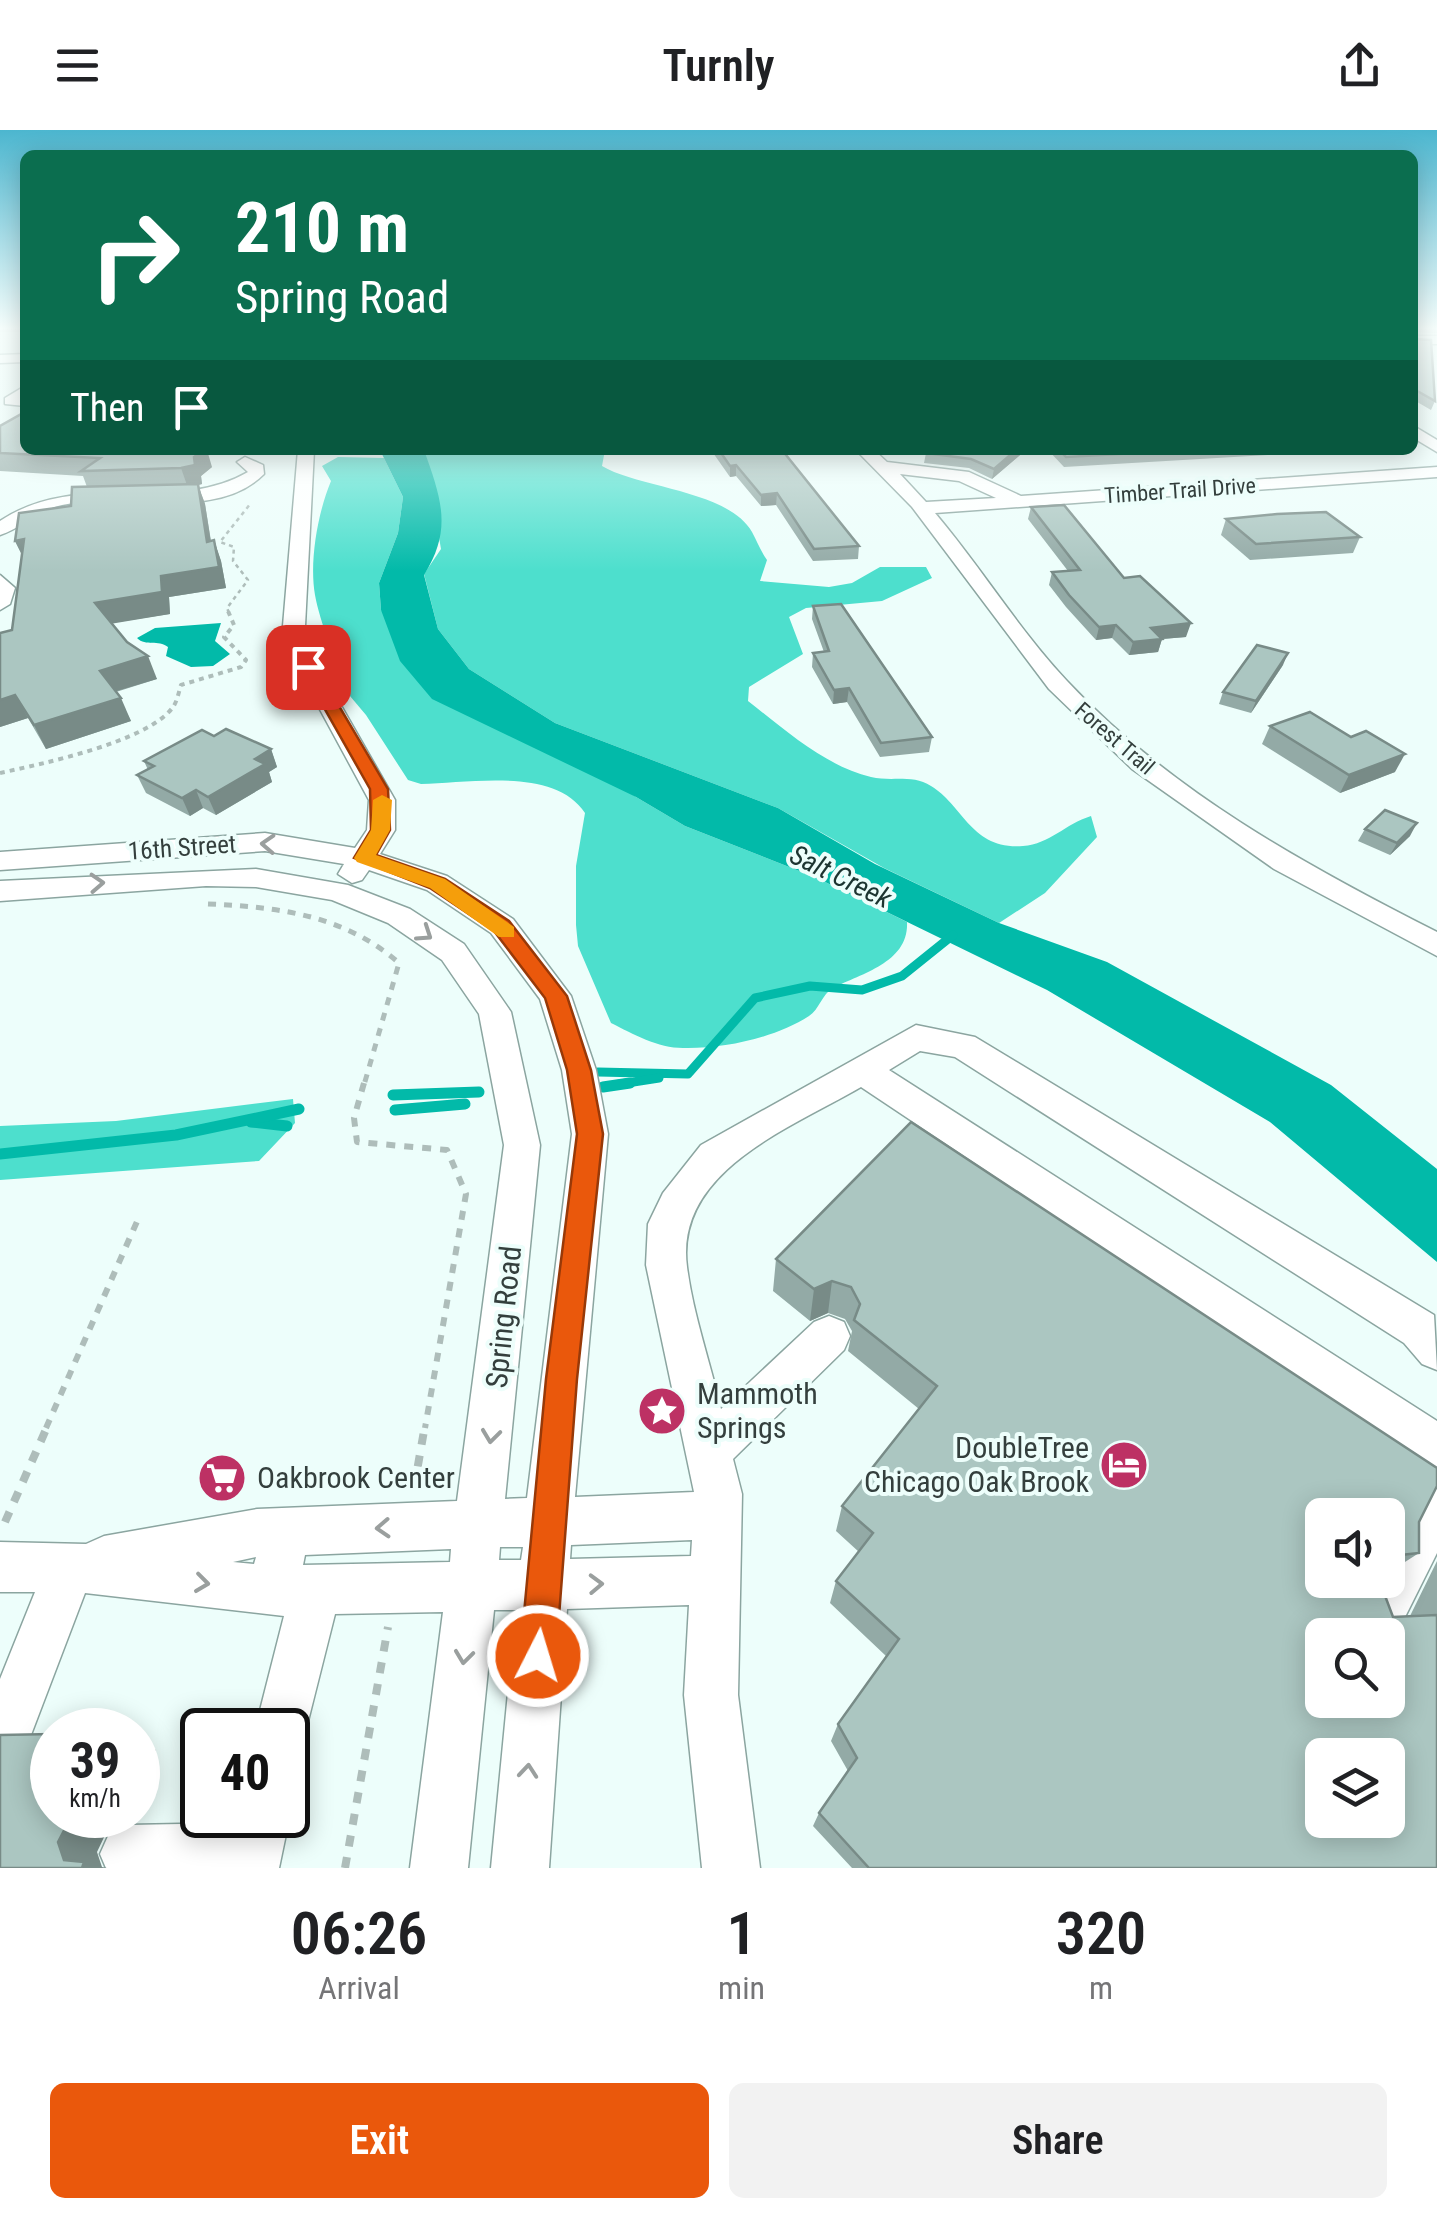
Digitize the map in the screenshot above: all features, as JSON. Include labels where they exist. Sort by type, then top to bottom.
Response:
[{"type":"street","points":[[306,455],[294,626],[308,667],[379,789],[381,830],[338,892]]},
{"type":"street","points":[[873,458],[963,476],[1018,501]]},
{"type":"street","name":"Forest Trail","points":[[873,458],[923,508],[1046,672],[1131,755],[1277,858],[1437,945]]},
{"type":"street","points":[[0,528],[30,509],[78,497],[230,487],[256,474],[257,469],[246,462]]},
{"type":"street","name":"Timber Trail Drive","points":[[923,508],[1437,472]]},
{"type":"street","points":[[0,581],[5,588],[0,604]]},
{"type":"street","name":"16th Street","points":[[0,861],[265,842],[364,858]]},
{"type":"street","points":[[364,858],[438,884],[502,926],[556,996],[579,1070],[590,1134],[548,1524],[520,1868]]},
{"type":"street","name":"16th Street","points":[[0,891],[206,877],[256,878],[338,892]]},
{"type":"street","name":"Spring Road","points":[[338,892],[387,910],[453,952],[495,1012],[522,1145],[439,1868]]},
{"type":"street","points":[[731,1868],[711,1695],[718,1494],[666,1265],[668,1224],[682,1194],[714,1156],[916,1038],[963,1046],[1419,1328],[1437,1350]]},
{"type":"street","points":[[862,1070],[1437,1448]]},
{"type":"street","points":[[708,1452],[829,1336]]},
{"type":"street","points":[[1378,1617],[1437,1503]]},
{"type":"street","points":[[70,1566],[257,1533],[717,1516]]},
{"type":"street","points":[[284,1708],[293,1591],[287,1532]]},
{"type":"street","points":[[2,1544],[70,1566],[293,1591],[715,1580]]},
{"type":"street","points":[[7,1729],[70,1566]]},
{"type":"street","points":[[129,1854],[255,1845]]},
{"type":"path","points":[[0,773],[78,756],[137,732],[173,708],[181,685],[241,667],[246,660],[244,655],[224,637],[234,625],[227,608],[248,580],[234,561],[234,547],[220,542],[252,501],[251,496]]},
{"type":"path","points":[[194,903],[239,904],[324,918],[363,934],[399,963],[354,1118],[358,1142],[447,1150],[466,1194],[407,1527]]},
{"type":"path","points":[[2,1544],[139,1217]]},
{"type":"path","points":[[345,1868],[394,1590]]},
{"type":"shaded area","points":[[425,455],[604,455],[602,466],[703,498],[740,518],[767,560],[760,581],[829,587],[852,583],[880,567],[926,567],[932,578],[882,601],[806,608],[789,617],[803,654],[749,687],[748,701],[806,746],[838,765],[871,777],[916,780],[931,786],[969,825],[991,841],[1033,844],[1091,816],[1097,837],[1045,893],[999,923],[884,868],[778,808],[555,723],[469,669],[438,629],[424,574],[441,549]]},
{"type":"shaded area","points":[[338,457],[384,458],[403,497],[398,533],[379,583],[381,610],[636,797],[685,826],[817,878],[907,922],[901,947],[882,964],[829,991],[809,1016],[748,1041],[699,1048],[664,1046],[611,1023],[578,946],[576,866],[585,813],[554,789],[533,783],[421,784],[408,780],[366,715],[328,670],[328,647],[315,595],[313,567],[322,507],[331,481],[322,466]]},
{"type":"shaded area","points":[[293,1099],[295,1123],[259,1161],[0,1180],[0,1126],[116,1121]]},
{"type":"water","name":"Salt Creek","points":[[382,455],[426,455],[439,499],[441,528],[439,543],[424,575],[438,629],[469,669],[555,723],[778,808],[875,864],[999,923],[1107,962],[1331,1085],[1437,1169],[1437,1262],[1270,1122],[1047,990],[817,878],[685,826],[636,797],[432,699],[400,661],[381,610],[379,583],[398,533],[403,497]]},
{"type":"water","points":[[221,623],[215,641],[230,654],[213,666],[191,667],[166,656],[168,647],[137,638],[155,628]]},
{"type":"building","points":[[20,415],[20,454],[0,453],[0,426]]},
{"type":"building","points":[[40,455],[197,455],[195,465],[181,468],[81,471],[100,458]]},
{"type":"building","points":[[722,455],[786,455],[859,546],[814,549],[777,493],[761,495],[736,465],[730,466]]},
{"type":"building","points":[[941,455],[1010,455],[994,469],[971,459]]},
{"type":"building","points":[[198,484],[207,542],[214,540],[219,567],[161,576],[162,592],[95,603],[127,642],[148,656],[100,671],[121,698],[34,725],[15,695],[0,700],[0,633],[12,630],[24,539],[15,541],[19,513],[71,506],[72,487]]},
{"type":"building","points":[[1064,505],[1124,578],[1140,576],[1191,623],[1151,628],[1162,639],[1133,642],[1116,625],[1099,627],[1052,572],[1080,570],[1031,507]]},
{"type":"building","points":[[1326,512],[1360,537],[1256,544],[1226,519],[1277,514]]},
{"type":"building","points":[[841,604],[932,737],[881,743],[849,688],[834,690],[813,653],[829,651],[813,606]]},
{"type":"building","points":[[1257,645],[1288,653],[1256,701],[1223,692]]},
{"type":"building","points":[[1310,712],[1351,737],[1366,731],[1405,754],[1349,775],[1270,726]]},
{"type":"building","points":[[226,729],[271,749],[255,759],[265,764],[208,797],[196,790],[182,798],[137,775],[154,766],[144,761],[202,730],[214,736]]},
{"type":"building","points":[[1385,810],[1417,823],[1397,843],[1365,829]]},
{"type":"building","name":"DoubleTree Chicago Oak Brook","points":[[911,1122],[1437,1468],[1437,1486],[1419,1522],[1419,1553],[1405,1555],[1405,1498],[1305,1498],[1305,1598],[1386,1598],[1393,1617],[1437,1615],[1437,1868],[869,1868],[819,1813],[857,1758],[838,1724],[899,1639],[836,1581],[873,1533],[842,1506],[937,1386],[854,1320],[860,1304],[851,1287],[832,1281],[814,1289],[776,1259]]},
{"type":"building","points":[[30,1734],[30,1838],[60,1838],[64,1860],[84,1862],[82,1868],[0,1868],[0,1735]]},
{"type":"waterway","points":[[598,1072],[688,1074],[755,998],[810,986],[862,990],[902,976],[953,935]]},
{"type":"waterway","points":[[614,1085],[659,1078]]},
{"type":"waterway","points":[[603,1087],[630,1083]]},
{"type":"waterway","points":[[393,1095],[479,1092]]},
{"type":"waterway","points":[[395,1110],[465,1104]]},
{"type":"waterway","points":[[0,1154],[176,1135],[299,1109]]},
{"type":"waterway","points":[[251,1122],[287,1126]]},
{"type":"slow traffic","points":[[382,800],[381,830],[364,858],[402,868],[438,884],[506,932]]},
{"type":"place","name":"Mammoth Springs","points":[[662,1411]]},
{"type":"place","name":"DoubleTree Chicago Oak Brook","points":[[1124,1465]]},
{"type":"place","name":"Oakbrook Center","points":[[222,1478]]},
{"type":"route","points":[[308,667],[379,789],[381,830],[364,858],[402,868],[438,884],[502,926],[556,996],[579,1070],[590,1134],[561,1379],[538,1656]]}]
